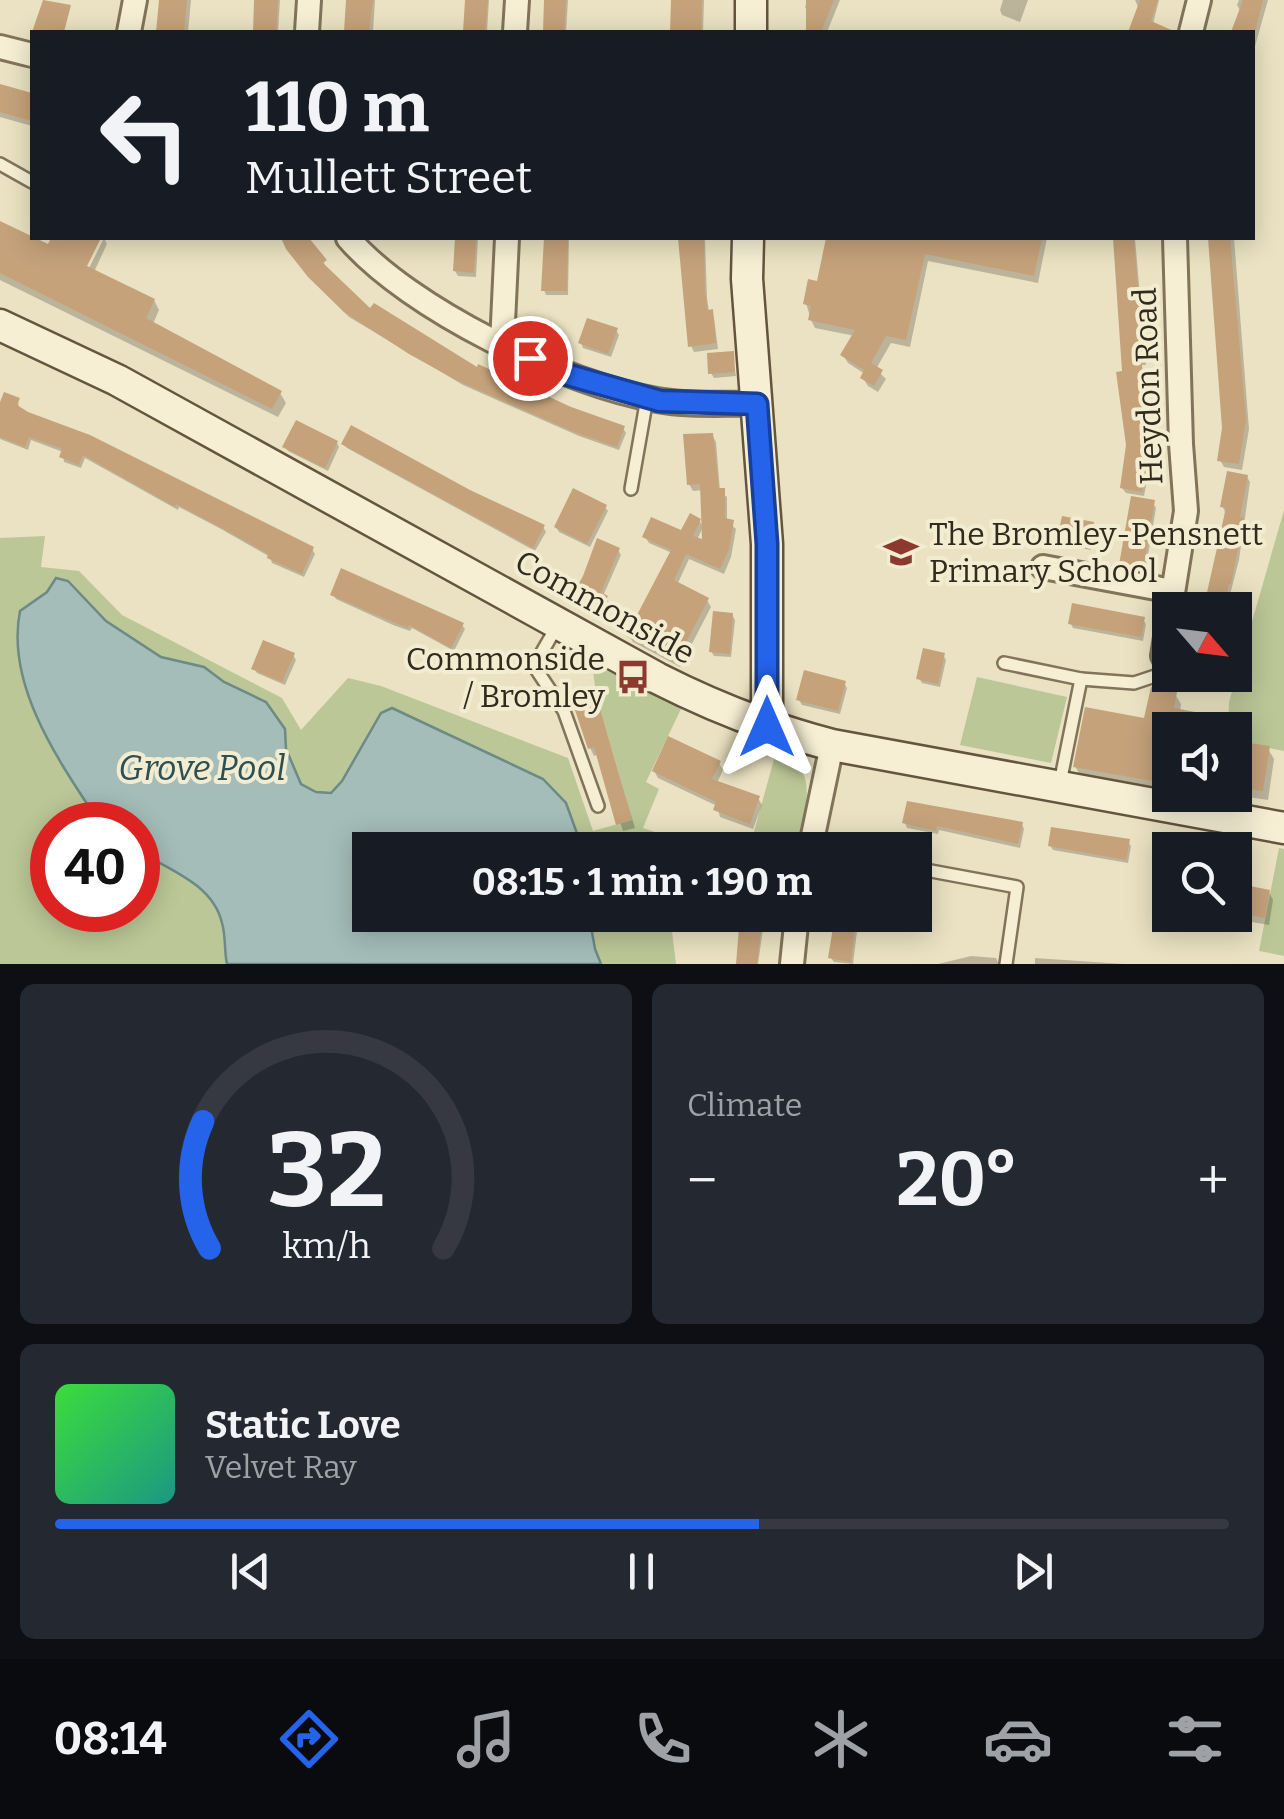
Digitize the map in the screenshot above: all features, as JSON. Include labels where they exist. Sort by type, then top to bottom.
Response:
[{"type":"main road","points":[[750,30],[751,0]]},
{"type":"main road","points":[[748,240],[747,278],[767,544],[767,727]]},
{"type":"main road","name":"Commonside","points":[[0,324],[133,388],[673,686],[767,727],[832,744],[1284,828]]},
{"type":"street","points":[[129,30],[134,0]]},
{"type":"street","points":[[306,30],[309,0]]},
{"type":"street","points":[[516,30],[517,0]]},
{"type":"street","points":[[1191,30],[1199,0]]},
{"type":"street","points":[[0,47],[30,54]]},
{"type":"street","points":[[350,240],[364,257],[420,298],[558,372],[647,398],[757,404]]},
{"type":"street","points":[[502,344],[507,240]]},
{"type":"street","name":"Heydon Road","points":[[1172,591],[1186,511],[1175,240]]},
{"type":"street","points":[[1044,567],[1172,591]]},
{"type":"street","points":[[814,832],[832,744]]},
{"type":"street","points":[[792,964],[795,932]]},
{"type":"lane","points":[[0,164],[30,181]]},
{"type":"lane","points":[[631,489],[647,398]]},
{"type":"lane","points":[[559,622],[534,666],[564,711],[598,806]]},
{"type":"lane","points":[[1004,663],[1081,679],[1134,682],[1152,671]]},
{"type":"lane","points":[[1060,786],[1081,679]]},
{"type":"lane","points":[[932,871],[1016,887],[1006,964]]},
{"type":"green space","points":[[1284,510],[1284,751],[1252,744],[1252,712],[1229,712],[1232,692],[1252,692],[1252,622]]},
{"type":"green space","name":"Grove Pool","points":[[45,536],[41,567],[79,571],[122,615],[282,698],[301,730],[348,678],[381,686],[568,758],[593,831],[632,820],[596,694],[592,663],[681,709],[646,782],[659,789],[643,828],[655,832],[352,832],[352,932],[672,932],[676,964],[0,964],[0,538]]},
{"type":"green space","points":[[977,677],[1067,697],[1051,763],[960,745]]},
{"type":"green space","points":[[776,752],[791,759],[805,780],[806,807],[801,832],[754,832]]},
{"type":"green space","points":[[1279,848],[1284,849],[1284,956],[1259,951]]},
{"type":"water","name":"Grove Pool","points":[[56,578],[68,581],[106,621],[161,657],[204,667],[224,682],[266,702],[285,729],[286,749],[301,784],[316,792],[331,793],[342,781],[381,713],[392,708],[543,779],[566,803],[576,832],[352,832],[352,932],[592,932],[601,964],[227,964],[217,909],[188,879],[160,863],[160,802],[86,802],[40,724],[28,696],[18,640],[20,611],[47,592]]},
{"type":"building","points":[[43,0],[71,5],[65,30],[33,30]]},
{"type":"building","points":[[159,0],[187,0],[184,30],[156,30]]},
{"type":"building","points":[[254,0],[278,0],[276,30],[253,30]]},
{"type":"building","points":[[346,0],[373,0],[369,30],[344,30]]},
{"type":"building","points":[[465,0],[488,0],[485,30],[463,30]]},
{"type":"building","points":[[544,0],[566,0],[564,30],[543,30]]},
{"type":"building","points":[[671,0],[702,0],[701,30],[670,30]]},
{"type":"building","points":[[806,0],[834,0],[822,30],[806,30]]},
{"type":"building","points":[[1140,0],[1158,0],[1151,21],[1171,30],[1129,30]]},
{"type":"building","points":[[1243,0],[1263,0],[1255,32],[1232,30]]},
{"type":"building","points":[[0,84],[30,92],[30,120],[0,112]]},
{"type":"building","points":[[0,221],[30,235],[30,240],[48,244],[50,240],[100,240],[87,266],[155,299],[146,318],[282,391],[272,409],[0,273]]},
{"type":"building","points":[[282,240],[311,240],[327,260],[323,263],[370,308],[374,303],[477,367],[478,364],[571,407],[625,426],[617,447],[458,381],[409,354],[344,312]]},
{"type":"building","points":[[455,240],[476,240],[474,273],[453,271]]},
{"type":"building","points":[[544,240],[568,240],[567,291],[541,291]]},
{"type":"building","points":[[678,240],[704,240],[705,291],[708,310],[713,309],[716,343],[688,347]]},
{"type":"building","points":[[826,240],[1042,240],[1034,276],[925,254],[906,340],[886,336],[871,363],[883,370],[874,386],[860,378],[864,370],[840,355],[855,330],[808,320],[811,306],[803,304],[808,279],[817,281]]},
{"type":"building","points":[[1113,240],[1134,240],[1141,360],[1152,443],[1142,492],[1120,488],[1126,445],[1116,372],[1122,371]]},
{"type":"building","points":[[1208,240],[1230,240],[1246,419],[1239,464],[1217,461],[1222,428]]},
{"type":"building","points":[[587,318],[618,328],[608,354],[578,343]]},
{"type":"building","points":[[734,351],[735,372],[708,374],[707,353]]},
{"type":"building","points":[[4,392],[20,398],[17,405],[28,412],[90,435],[314,547],[302,574],[83,455],[79,465],[59,457],[62,449],[29,437],[25,447],[0,437],[0,402]]},
{"type":"building","points":[[296,420],[338,441],[325,468],[282,447]]},
{"type":"building","points":[[351,425],[470,490],[545,525],[533,548],[341,444]]},
{"type":"building","points":[[713,433],[719,488],[725,488],[725,518],[734,520],[729,549],[720,569],[686,554],[674,580],[709,598],[676,662],[626,636],[671,550],[642,537],[651,517],[681,530],[690,513],[701,519],[693,536],[702,539],[700,484],[687,485],[683,434]]},
{"type":"building","points":[[1227,471],[1248,475],[1231,584],[1227,592],[1207,592],[1226,508],[1220,507]]},
{"type":"building","points":[[573,488],[607,505],[587,544],[554,527]]},
{"type":"building","points":[[1131,496],[1155,500],[1143,569],[1119,565]]},
{"type":"building","points":[[1062,516],[1094,522],[1089,546],[1057,540]]},
{"type":"building","points":[[597,538],[620,548],[601,592],[608,596],[597,615],[570,599]]},
{"type":"building","points":[[341,568],[464,623],[451,648],[409,625],[408,628],[330,595]]},
{"type":"building","points":[[1072,603],[1145,617],[1141,637],[1068,624]]},
{"type":"building","points":[[713,611],[733,613],[730,654],[709,652]]},
{"type":"building","points":[[263,640],[295,653],[282,682],[251,669]]},
{"type":"building","points":[[923,648],[945,653],[938,684],[916,679]]},
{"type":"building","points":[[804,670],[846,681],[838,711],[796,700]]},
{"type":"building","points":[[1151,687],[1152,692],[1177,692],[1174,708],[1195,712],[1152,712],[1152,781],[1073,767],[1085,707],[1144,718]]},
{"type":"building","points":[[596,694],[632,820],[616,825],[594,747],[588,749],[572,701]]},
{"type":"building","points":[[668,736],[721,761],[712,779],[760,796],[750,824],[713,810],[716,802],[652,771]]},
{"type":"building","points":[[1252,743],[1270,746],[1263,791],[1252,789]]},
{"type":"building","points":[[907,801],[1023,822],[1018,844],[937,826],[936,831],[902,823]]},
{"type":"building","points":[[1051,827],[1130,839],[1126,860],[1048,846]]},
{"type":"building","points":[[1252,886],[1270,890],[1265,918],[1252,916]]},
{"type":"building","points":[[739,932],[761,932],[757,964],[736,964]]},
{"type":"building","points":[[832,932],[854,932],[851,962],[828,958]]},
{"type":"place","name":"The Bromley-Pensnett Primary School","points":[[901,552]]},
{"type":"place","name":"Commonside / Bromley","points":[[633,677]]},
{"type":"route","points":[[530,358],[558,372],[660,401],[757,404],[767,544],[767,727]]}]
